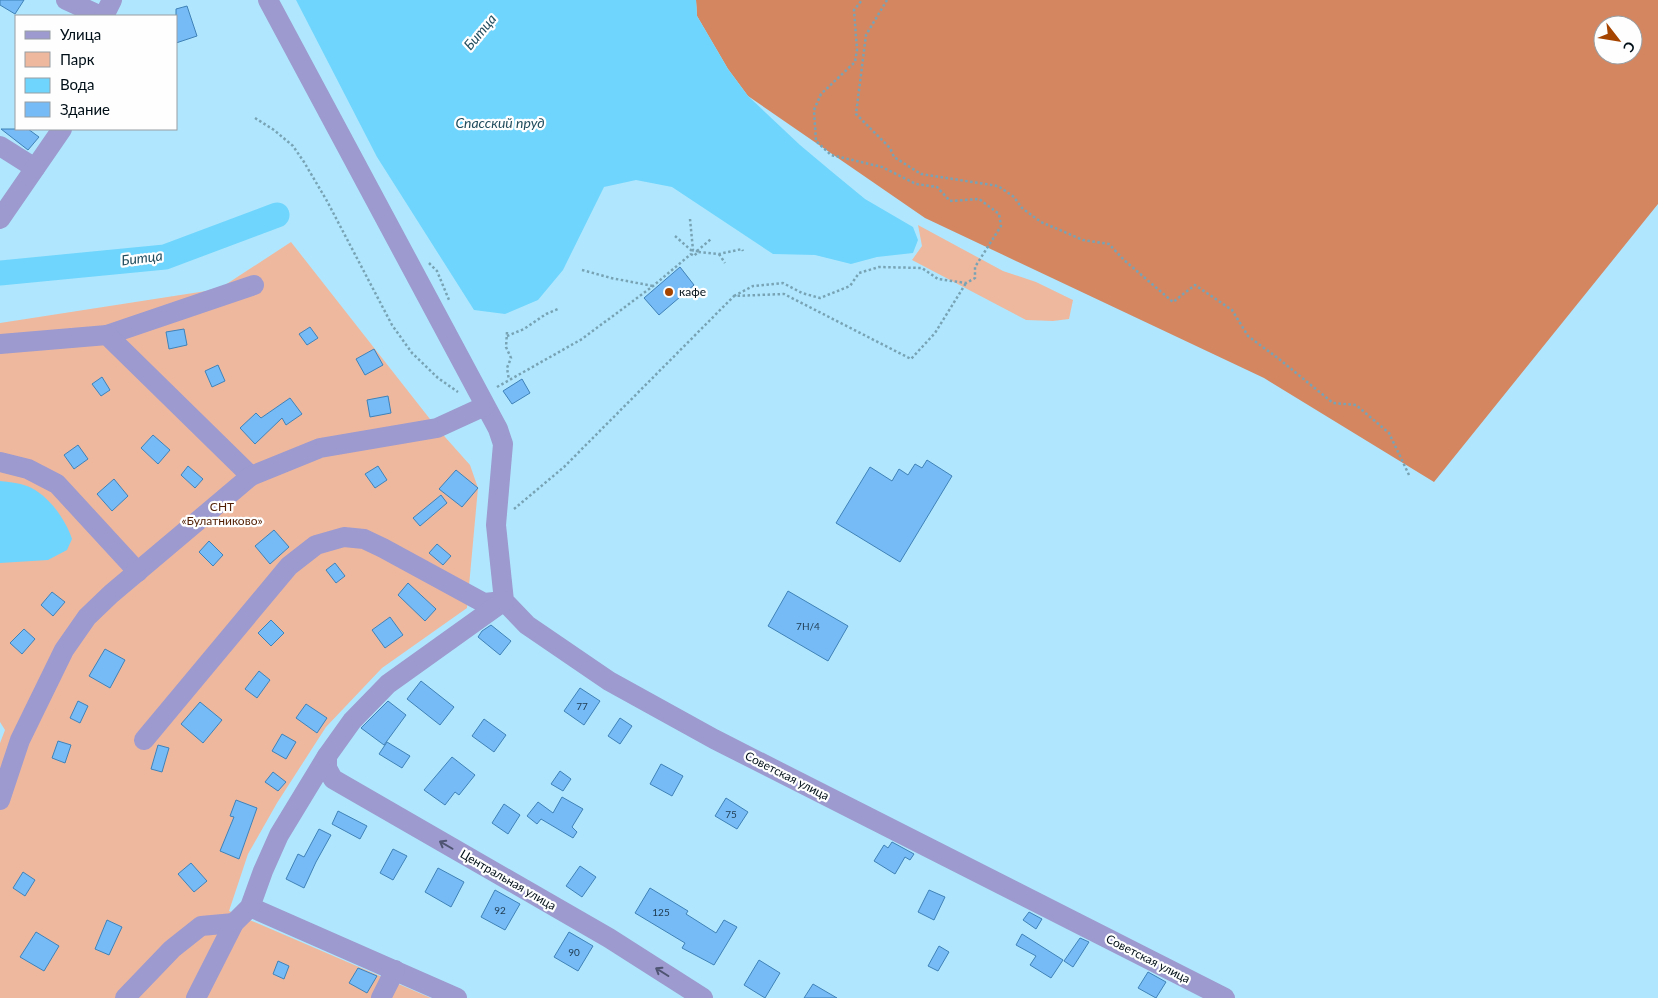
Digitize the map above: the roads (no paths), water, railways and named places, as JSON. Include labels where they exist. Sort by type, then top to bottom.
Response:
[{"type":"street","points":[[66,0],[100,15]]},
{"type":"street","points":[[103,15],[112,0]]},
{"type":"street","points":[[268,0],[498,429],[503,444],[496,525],[504,601]]},
{"type":"street","points":[[0,219],[61,130]]},
{"type":"street","points":[[0,146],[35,168]]},
{"type":"street","points":[[0,344],[107,335],[254,285]]},
{"type":"street","points":[[107,335],[251,476]]},
{"type":"street","points":[[0,800],[20,740],[64,650],[87,617],[111,594],[251,476],[320,448],[437,428],[486,406]]},
{"type":"street","points":[[0,462],[28,469],[57,484],[138,572]]},
{"type":"street","points":[[144,740],[289,566],[316,545],[344,537],[364,539],[484,603],[504,601]]},
{"type":"street","points":[[196,998],[234,923],[250,907],[279,835],[327,756],[352,721],[388,684],[504,601]]},
{"type":"street","name":"Советская улица","points":[[504,601],[527,625],[609,681],[714,739],[1225,998]]},
{"type":"street","name":"Центральная улица","points":[[327,756],[327,768],[333,779],[608,938],[703,998]]},
{"type":"street","points":[[250,907],[457,998]]},
{"type":"street","points":[[125,998],[172,949],[201,926],[234,923]]},
{"type":"street","points":[[381,998],[395,970]]},
{"type":"water","name":"Спасский пруд","points":[[296,0],[696,0],[697,16],[728,69],[748,96],[800,145],[865,199],[913,227],[918,240],[913,253],[877,257],[851,264],[815,255],[773,254],[672,187],[636,180],[604,187],[563,270],[538,300],[505,314],[474,310],[377,157]]},
{"type":"water","points":[[0,481],[27,486],[49,501],[61,516],[72,539],[67,550],[48,560],[0,563]]},
{"type":"waterway","name":"Битца","points":[[0,273],[165,257],[277,215]]},
{"type":"place","name":"кафе","points":[[669,292]]},
{"type":"park label","name":"СНТ «Булатниково»","points":[[222,514]]}]
